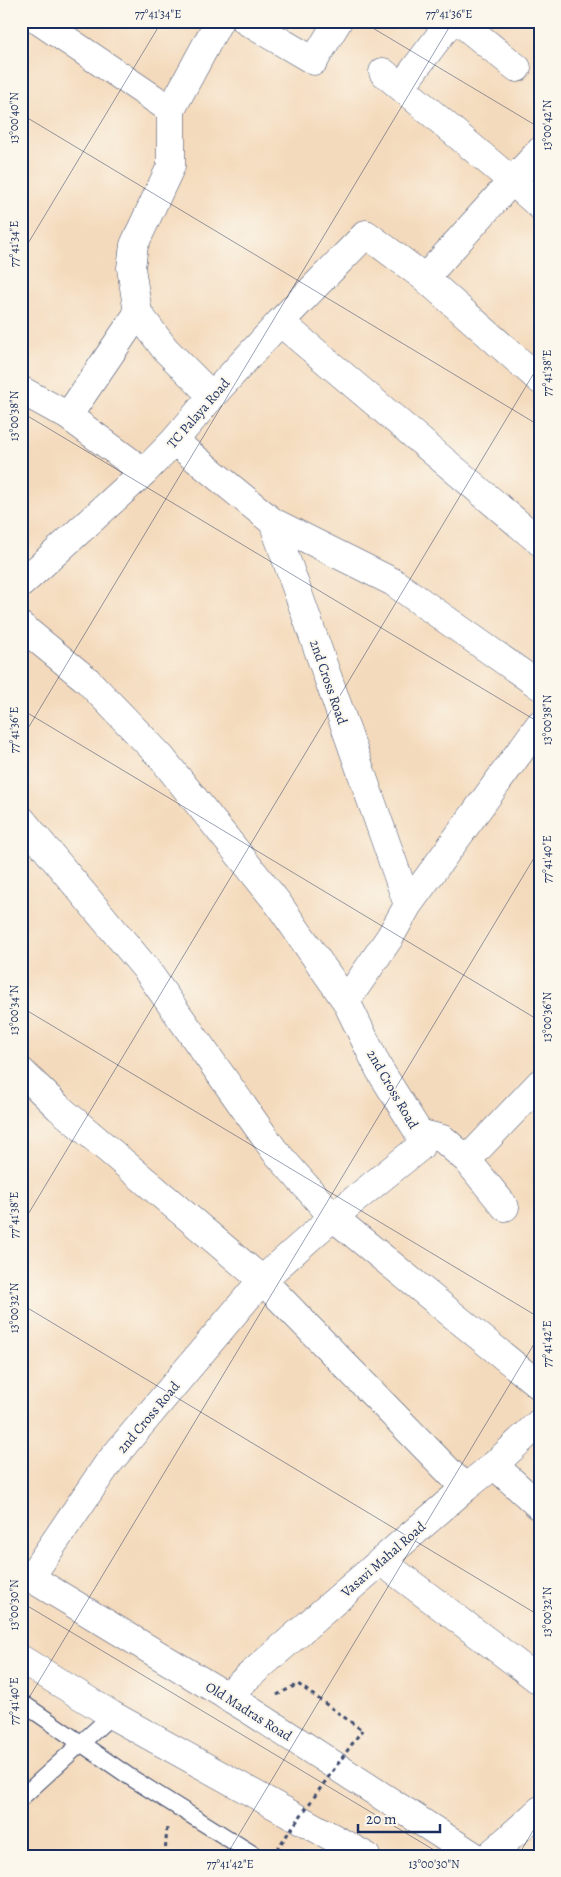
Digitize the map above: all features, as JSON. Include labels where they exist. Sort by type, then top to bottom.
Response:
[{"type":"main road","points":[[38,21],[70,30],[171,110]]},
{"type":"main road","points":[[212,396],[165,349],[138,313],[131,268],[134,245],[171,166],[171,110],[219,21]]},
{"type":"main road","points":[[246,21],[314,61],[338,21]]},
{"type":"main road","points":[[451,21],[392,79],[540,206]]},
{"type":"main road","points":[[459,21],[517,68]]},
{"type":"main road","points":[[540,151],[425,278],[540,380]]},
{"type":"main road","name":"TC Palaya Road","points":[[21,584],[144,472],[280,322],[366,234],[425,278]]},
{"type":"main road","points":[[68,416],[138,313]]},
{"type":"main road","points":[[280,322],[540,542]]},
{"type":"main road","points":[[21,390],[68,416],[144,472]]},
{"type":"main road","points":[[174,441],[273,522],[393,582],[540,686]]},
{"type":"main road","name":"2nd Cross Road","points":[[273,522],[408,905]]},
{"type":"main road","name":"2nd Cross Road","points":[[21,626],[87,680],[161,757],[277,902],[346,1001],[380,1069],[419,1133],[420,1147],[333,1218],[262,1280],[107,1465],[26,1575]]},
{"type":"main road","points":[[346,1001],[390,937],[408,905],[540,724]]},
{"type":"main road","points":[[21,818],[146,969],[274,1150],[333,1218],[540,1386]]},
{"type":"main road","points":[[21,1072],[58,1107],[262,1280],[465,1488]]},
{"type":"main road","points":[[467,1160],[540,1083]]},
{"type":"main road","points":[[419,1133],[443,1140],[467,1160],[505,1207]]},
{"type":"main road","name":"Vasavi Mahal Road","points":[[237,1703],[381,1561],[494,1465],[540,1422]]},
{"type":"main road","points":[[494,1465],[540,1507]]},
{"type":"main road","points":[[381,1561],[540,1681]]},
{"type":"main road","name":"Old Madras Road","points":[[26,1575],[237,1703],[474,1856]]},
{"type":"main road","points":[[21,1659],[112,1715],[366,1856]]},
{"type":"main road","points":[[489,1856],[540,1810]]},
{"type":"lane","points":[[21,1702],[80,1743],[256,1856]]},
{"type":"lane","points":[[21,1798],[112,1715]]},
{"type":"path","points":[[237,1703],[298,1684],[362,1730],[272,1856]]}]
